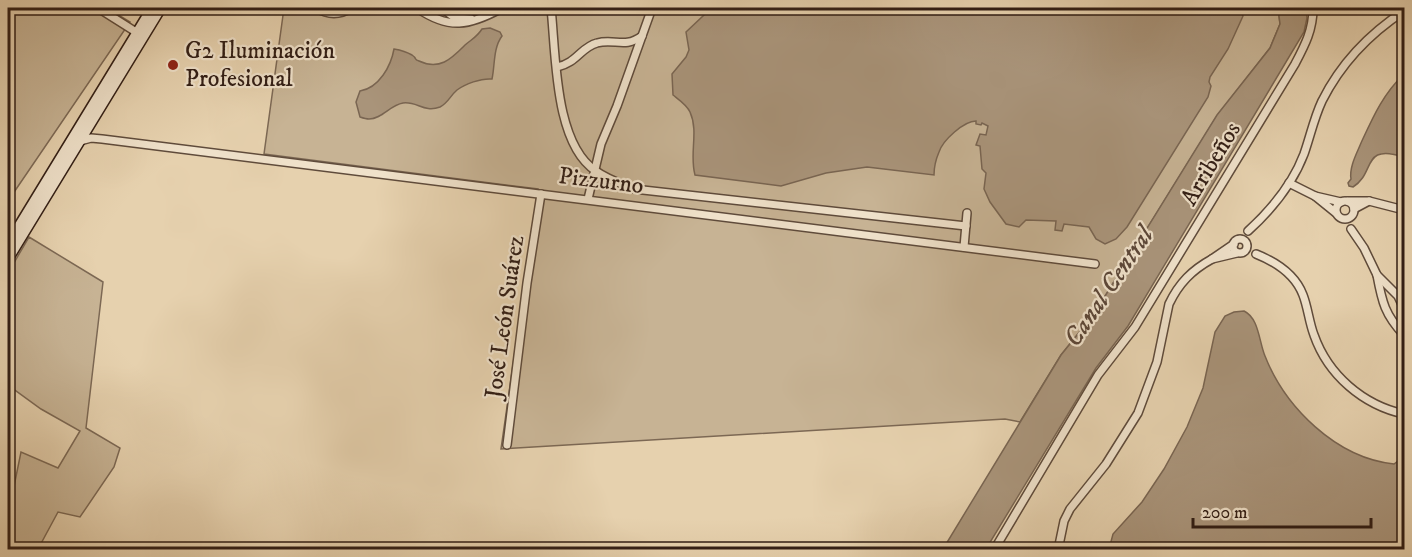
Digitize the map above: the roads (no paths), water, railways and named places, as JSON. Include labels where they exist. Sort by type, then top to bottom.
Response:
[{"type":"main road","points":[[8,244],[152,8]]},
{"type":"main road","points":[[8,259],[160,8]]},
{"type":"street","points":[[98,8],[136,32]]},
{"type":"street","points":[[316,8],[325,13],[336,13],[351,8]]},
{"type":"street","points":[[417,8],[430,16],[451,23],[464,24],[483,18],[502,8]]},
{"type":"street","points":[[442,8],[455,18],[467,20],[483,18]]},
{"type":"street","points":[[551,8],[559,98],[569,135],[580,155],[595,171],[634,189],[966,226]]},
{"type":"street","points":[[588,199],[601,144],[652,8]]},
{"type":"street","name":"Arribeños","points":[[994,549],[1098,375],[1135,327],[1294,64],[1312,28],[1313,8]]},
{"type":"street","points":[[1058,549],[1064,521],[1070,508],[1113,455],[1138,413],[1157,362],[1167,314],[1179,286],[1191,272],[1236,242],[1264,216],[1289,183],[1303,157],[1320,104],[1334,79],[1368,38],[1403,10]]},
{"type":"street","points":[[557,67],[572,62],[595,44],[633,43],[642,36]]},
{"type":"street","points":[[92,119],[94,130],[102,139]]},
{"type":"street","name":"Pizzurno","points":[[79,141],[91,138],[102,139],[1095,264]]},
{"type":"street","points":[[1289,183],[1315,196],[1351,229],[1377,274],[1388,316],[1401,327],[1404,335]]},
{"type":"street","name":"José León Suárez","points":[[507,445],[527,283],[541,194]]},
{"type":"street","points":[[1315,196],[1344,201],[1369,201],[1404,210]]},
{"type":"street","points":[[1344,201],[1352,204],[1354,212],[1351,229]]},
{"type":"street","points":[[1338,216],[1336,208],[1344,201]]},
{"type":"street","points":[[1338,216],[1349,218],[1369,201]]},
{"type":"street","points":[[964,247],[967,213]]},
{"type":"street","points":[[1243,249],[1248,231]]},
{"type":"street","points":[[1243,249],[1243,240],[1236,242],[1233,248],[1243,249],[1277,264],[1293,278],[1304,295],[1319,348],[1337,374],[1371,401],[1404,414]]},
{"type":"street","points":[[1212,259],[1243,249]]},
{"type":"street","points":[[1377,274],[1393,291],[1404,309]]},
{"type":"street","points":[[1382,298],[1384,293],[1393,291]]},
{"type":"place","name":"G2 Iluminación Profesional","points":[[173,65]]},
{"type":"water label","name":"Canal Central","points":[[1109,287]]}]
